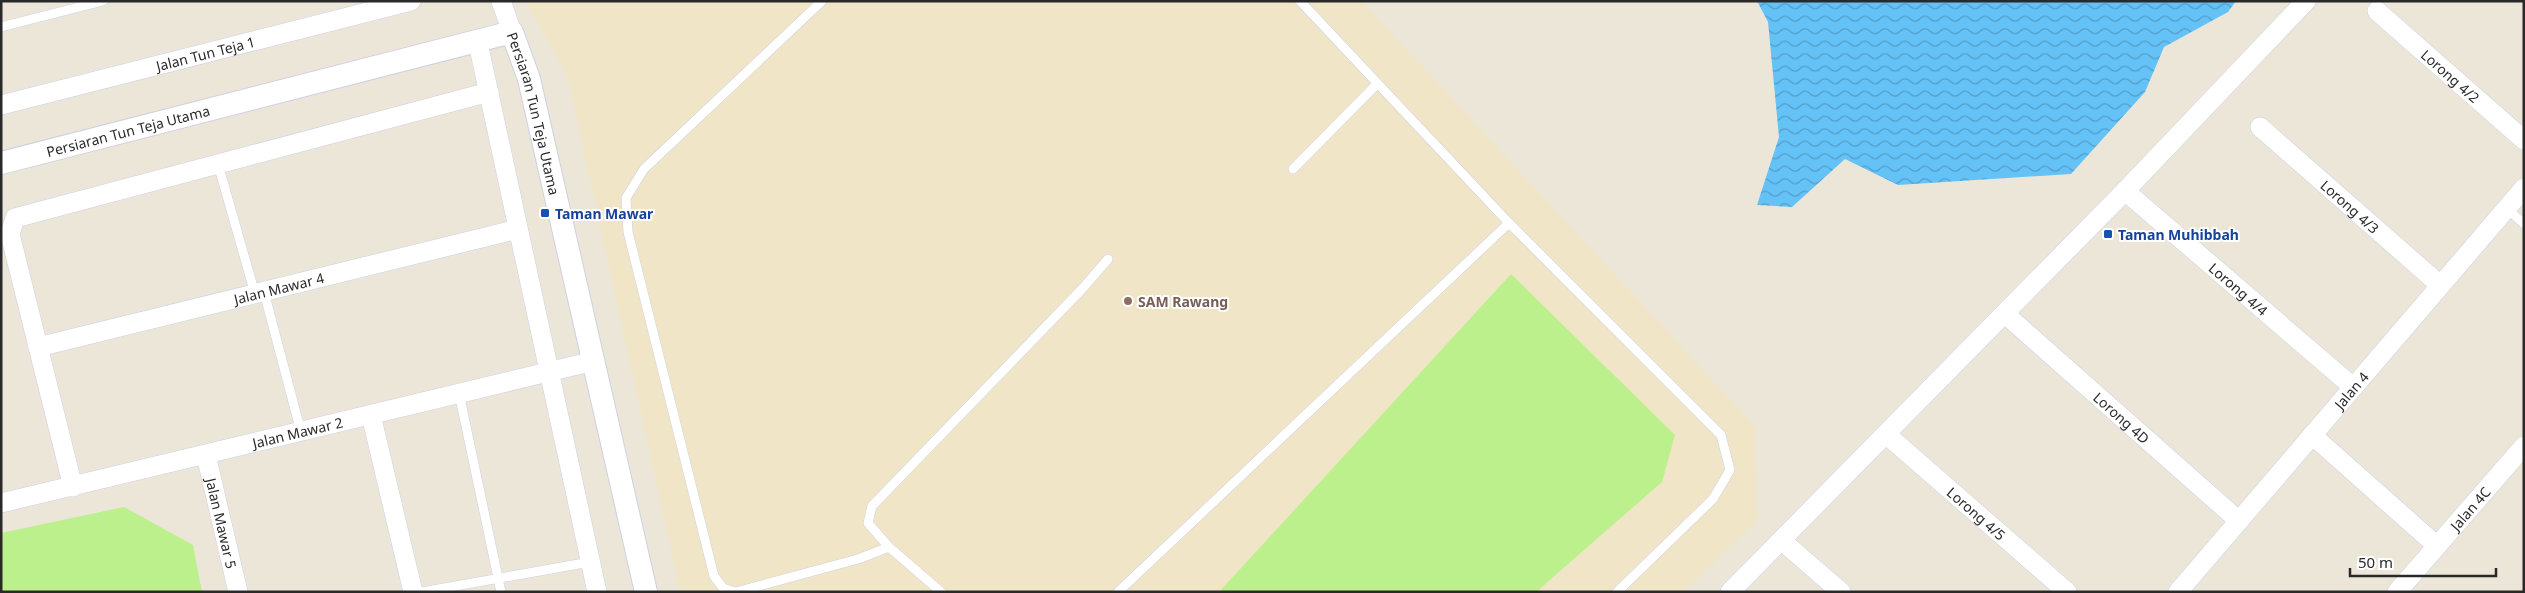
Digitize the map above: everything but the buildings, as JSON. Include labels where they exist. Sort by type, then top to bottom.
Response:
[{"type":"street","name":"Jalan Tun Teja 1","points":[[1,105],[411,1]]},
{"type":"street","points":[[501,1],[512,32]]},
{"type":"street","points":[[1730,592],[2125,191],[2306,1]]},
{"type":"street","name":"Lorong 4/2","points":[[2377,11],[2524,140]]},
{"type":"street","name":"Persiaran Tun Teja Utama","points":[[1,164],[478,43],[512,32],[529,78],[646,592]]},
{"type":"street","points":[[478,43],[597,592]]},
{"type":"street","points":[[73,487],[10,234],[15,218],[489,92]]},
{"type":"street","name":"Lorong 4/3","points":[[2260,127],[2440,285]]},
{"type":"street","name":"Jalan 4","points":[[2178,592],[2524,188]]},
{"type":"street","name":"Lorong 4/4","points":[[2125,191],[2353,387]]},
{"type":"street","name":"Jalan Mawar 4","points":[[38,347],[518,229]]},
{"type":"street","name":"Lorong 4D","points":[[2005,314],[2239,521]]},
{"type":"street","name":"Jalan Mawar 2","points":[[1,503],[594,361]]},
{"type":"street","points":[[371,415],[413,592]]},
{"type":"street","name":"Lorong 4/5","points":[[1887,434],[2067,592]]},
{"type":"street","points":[[2312,435],[2437,546]]},
{"type":"street","name":"Jalan 4C","points":[[2397,592],[2524,446]]},
{"type":"street","name":"Jalan Mawar 5","points":[[206,455],[238,592]]},
{"type":"street","points":[[1782,541],[1841,592]]},
{"type":"lane","points":[[1,27],[103,1]]},
{"type":"lane","points":[[822,1],[644,169],[626,198],[628,232],[714,576],[723,588],[735,592],[858,559],[889,547]]},
{"type":"lane","points":[[1300,1],[1376,85],[1509,223],[1721,435],[1730,470],[1713,499],[1618,592]]},
{"type":"lane","points":[[1293,169],[1376,85]]},
{"type":"lane","points":[[218,164],[260,293],[301,432]]},
{"type":"lane","points":[[2506,208],[2524,224]]},
{"type":"lane","points":[[1118,592],[1509,223]]},
{"type":"lane","points":[[941,592],[889,547],[868,523],[872,506],[1084,288],[1108,259]]},
{"type":"lane","points":[[459,394],[501,592]]},
{"type":"lane","points":[[422,592],[590,562]]},
{"type":"shaded area","name":"SAM Rawang","points":[[525,1],[1362,1],[1755,426],[1757,521],[1684,592],[680,592],[567,75]]},
{"type":"green space","points":[[1511,274],[1675,435],[1662,482],[1536,592],[1219,592]]},
{"type":"green space","points":[[124,507],[193,545],[202,592],[1,592],[1,533]]},
{"type":"water","points":[[1757,1],[2236,1],[2228,12],[2164,47],[2145,92],[2071,174],[1898,185],[1845,159],[1792,207],[1757,205],[1779,137],[1768,22]]},
{"type":"place","name":"Taman Mawar","points":[[545,213]]},
{"type":"place","name":"Taman Muhibbah","points":[[2108,234]]},
{"type":"place","name":"SAM Rawang","points":[[1128,301]]}]
